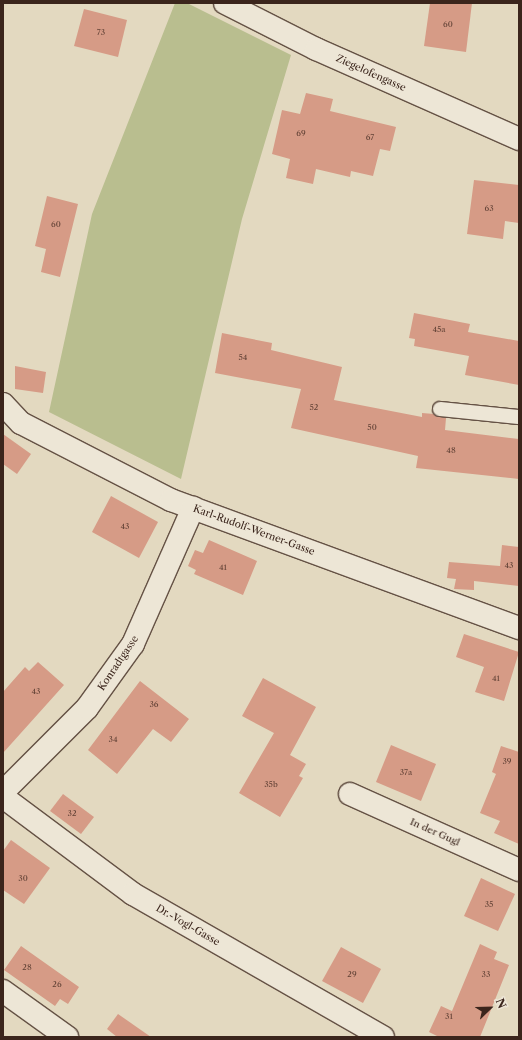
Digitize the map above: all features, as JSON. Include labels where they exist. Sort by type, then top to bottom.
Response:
[{"type":"street","name":"Ziegelofengasse","points":[[225,3],[316,49],[519,139]]},
{"type":"street","name":"Karl-Rudolf-Werner-Gasse","points":[[3,404],[21,422],[171,500],[519,628]]},
{"type":"street","name":"Konradtgasse","points":[[3,792],[87,708],[133,644],[193,508]]},
{"type":"street","name":"In der Gugl","points":[[350,794],[519,870]]},
{"type":"street","name":"Dr.-Vogl-Gasse","points":[[3,797],[134,894],[383,1037]]},
{"type":"street","points":[[3,991],[66,1037]]},
{"type":"lane","points":[[440,409],[519,417]]},
{"type":"green space","points":[[175,3],[187,3],[291,55],[242,219],[181,479],[49,412],[92,214]]},
{"type":"building","points":[[430,3],[472,3],[466,52],[424,46]]},
{"type":"building","points":[[84,9],[127,20],[118,57],[74,46]]},
{"type":"building","points":[[306,93],[333,99],[330,111],[396,127],[390,151],[380,149],[373,176],[351,171],[350,177],[316,169],[313,184],[286,178],[290,159],[272,154],[282,110],[300,114]]},
{"type":"building","points":[[474,180],[519,185],[519,223],[505,221],[503,239],[467,234]]},
{"type":"building","points":[[47,196],[78,204],[60,277],[41,272],[46,249],[35,246]]},
{"type":"building","points":[[414,313],[470,324],[468,332],[519,341],[519,385],[465,375],[469,356],[414,346],[415,339],[409,338]]},
{"type":"building","points":[[222,333],[272,343],[271,350],[342,367],[334,400],[422,417],[422,413],[434,414],[446,418],[445,430],[519,439],[519,479],[416,468],[418,456],[291,428],[301,389],[215,373]]},
{"type":"building","points":[[15,366],[46,372],[43,393],[15,389]]},
{"type":"building","points":[[3,434],[31,454],[17,474],[3,464]]},
{"type":"building","points":[[111,496],[158,522],[139,558],[92,532]]},
{"type":"building","points":[[209,540],[257,561],[243,595],[194,574],[196,570],[188,566],[195,550],[203,553]]},
{"type":"building","points":[[502,545],[519,547],[519,586],[474,581],[474,590],[454,589],[456,579],[447,578],[449,562],[500,566]]},
{"type":"building","points":[[464,634],[519,652],[504,701],[475,692],[484,667],[456,657]]},
{"type":"building","points":[[38,662],[64,685],[3,753],[3,692],[25,667],[29,671]]},
{"type":"building","points":[[263,678],[316,707],[290,755],[306,764],[299,776],[303,778],[280,817],[239,793],[274,733],[242,716]]},
{"type":"building","points":[[140,681],[189,719],[171,742],[153,729],[117,774],[88,750]]},
{"type":"building","points":[[391,745],[436,764],[421,801],[376,782]]},
{"type":"building","points":[[501,746],[519,752],[519,844],[494,833],[500,821],[480,813],[496,774],[492,772]]},
{"type":"building","points":[[63,794],[94,817],[81,834],[50,811]]},
{"type":"building","points":[[11,840],[50,868],[24,904],[3,890],[3,851]]},
{"type":"building","points":[[481,878],[515,894],[498,931],[464,916]]},
{"type":"building","points":[[480,944],[497,952],[494,959],[509,965],[480,1037],[439,1037],[429,1032],[441,1006],[452,1011]]},
{"type":"building","points":[[21,946],[79,987],[68,1004],[60,999],[55,1006],[4,970]]},
{"type":"building","points":[[341,947],[381,969],[363,1003],[322,981]]},
{"type":"building","points":[[118,1014],[151,1037],[117,1037],[107,1029]]}]
